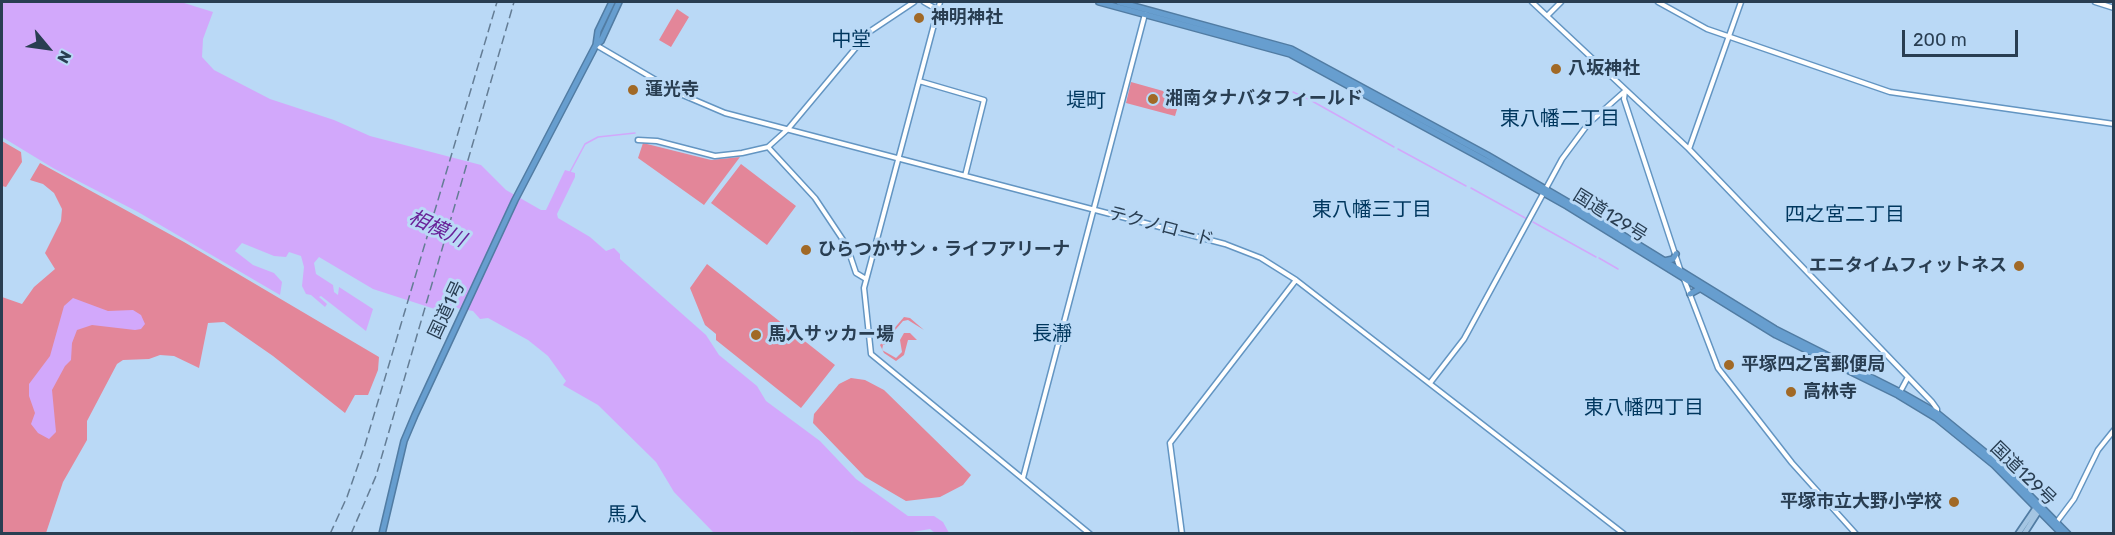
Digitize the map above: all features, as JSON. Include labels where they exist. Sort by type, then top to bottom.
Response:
[{"type":"highway","name":"国道1号","points":[[382,534],[408,429],[515,200],[596,45],[598,31],[612,2]]},
{"type":"highway","name":"国道1号","points":[[596,45],[601,41],[619,2]]},
{"type":"highway","name":"国道129号","points":[[1099,2],[1146,11],[1273,43],[1305,55],[1546,191],[1784,334],[1937,413],[1997,462],[2062,534]]},
{"type":"highway","name":"国道129号","points":[[1119,2],[1146,11]]},
{"type":"highway","name":"国道129号","points":[[1546,191],[1776,335],[1898,395],[1936,418],[1971,444],[2039,507]]},
{"type":"highway","points":[[1664,261],[1672,259],[1676,254]]},
{"type":"highway","points":[[1690,294],[1701,288]]},
{"type":"highway","name":"国道129号","points":[[2054,523],[2068,534]]},
{"type":"main road","points":[[2018,534],[2039,507]]},
{"type":"main road","points":[[2024,534],[2039,507]]},
{"type":"street","points":[[638,140],[657,141],[715,156],[768,147],[788,129],[869,32],[914,2]]},
{"type":"street","points":[[924,2],[938,10]]},
{"type":"street","points":[[940,2],[866,279],[864,300],[871,354],[1090,534]]},
{"type":"street","points":[[1532,2],[1689,149],[1936,406],[1937,413]]},
{"type":"street","points":[[1547,16],[1561,2]]},
{"type":"street","points":[[1658,2],[1694,23],[1890,92],[2114,124]]},
{"type":"street","points":[[1689,149],[1741,2]]},
{"type":"street","points":[[2095,2],[2114,8]]},
{"type":"street","points":[[1023,478],[1146,11]]},
{"type":"street","name":"テクノロード","points":[[596,45],[710,108],[1244,250],[1272,264],[1296,280],[1624,534]]},
{"type":"street","points":[[919,81],[984,100],[965,176]]},
{"type":"street","points":[[1430,383],[1464,339],[1562,159],[1588,124],[1625,91]]},
{"type":"street","points":[[1625,91],[1624,99],[1681,271],[1718,368],[1805,478],[1856,534]]},
{"type":"street","points":[[768,147],[815,198],[847,246],[856,273],[866,279]]},
{"type":"street","points":[[1182,534],[1170,443],[1296,280]]},
{"type":"street","points":[[1900,392],[1908,377]]},
{"type":"street","points":[[2054,523],[2067,511],[2098,450],[2114,430]]},
{"type":"shaded area","points":[[677,9],[689,17],[671,47],[659,40]]},
{"type":"shaded area","name":"湘南タナバタフィールド","points":[[1131,82],[1181,96],[1175,116],[1126,103]]},
{"type":"shaded area","points":[[2,141],[21,152],[22,162],[6,187],[2,186]]},
{"type":"shaded area","points":[[643,143],[711,160],[740,157],[704,205],[638,158]]},
{"type":"shaded area","points":[[40,163],[184,242],[379,357],[378,370],[368,395],[355,395],[345,413],[273,356],[224,322],[208,323],[199,368],[174,356],[160,355],[149,359],[123,360],[117,364],[87,421],[87,440],[63,482],[46,533],[2,533],[2,297],[22,304],[34,287],[55,269],[45,253],[61,221],[62,209],[54,193],[43,184],[30,180]]},
{"type":"shaded area","points":[[741,164],[796,206],[767,245],[711,203]]},
{"type":"shaded area","name":"馬入サッカー場","points":[[707,264],[835,365],[801,408],[716,340],[716,334],[705,325],[690,288]]},
{"type":"shaded area","points":[[904,317],[910,318],[924,330],[908,320],[903,321],[890,336],[890,343],[883,345],[882,349],[880,345]]},
{"type":"shaded area","points":[[904,333],[910,333],[917,340],[908,340],[904,355],[896,361],[883,350],[896,358],[902,352],[900,340]]},
{"type":"shaded area","points":[[851,378],[865,380],[884,390],[971,475],[963,485],[940,497],[906,501],[865,477],[813,423],[814,414],[839,384]]},
{"type":"water","name":"相模川","points":[[2,2],[181,2],[213,12],[203,39],[202,57],[214,70],[270,99],[334,120],[370,136],[481,165],[506,190],[541,210],[546,210],[565,170],[575,173],[557,214],[558,218],[590,237],[606,251],[614,248],[620,254],[620,259],[706,335],[719,355],[757,386],[766,401],[820,441],[856,479],[908,516],[934,516],[943,522],[949,533],[935,533],[930,529],[901,534],[851,531],[852,533],[714,533],[674,492],[656,462],[598,405],[563,385],[566,381],[548,356],[528,340],[488,318],[480,319],[473,311],[448,308],[446,316],[444,312],[373,289],[319,257],[314,263],[316,274],[333,285],[334,292],[338,295],[339,287],[373,309],[366,331],[321,296],[319,297],[327,304],[325,307],[311,295],[306,294],[302,286],[304,267],[301,256],[289,252],[286,257],[274,256],[242,243],[235,251],[253,265],[274,273],[282,282],[280,295],[138,212],[53,168],[2,137]]},
{"type":"water","points":[[73,298],[108,311],[133,310],[141,315],[145,324],[141,329],[135,330],[92,325],[77,330],[72,343],[71,360],[65,366],[52,390],[56,432],[49,439],[38,433],[31,424],[35,413],[29,396],[29,384],[50,356],[64,306]]},
{"type":"waterway","points":[[1293,92],[1308,99]]},
{"type":"waterway","points":[[1312,101],[1394,147]]},
{"type":"waterway","points":[[570,172],[585,144],[598,137],[635,133]]},
{"type":"waterway","points":[[1398,149],[1466,186]]},
{"type":"waterway","points":[[1471,188],[1527,219]]},
{"type":"waterway","points":[[1533,222],[1596,257]]},
{"type":"waterway","points":[[1599,258],[1618,269]]},
{"type":"railway","points":[[330,534],[347,497],[365,445],[497,2]]},
{"type":"railway","points":[[351,534],[376,476],[514,2]]},
{"type":"place","name":"神明神社","points":[[919,18]]},
{"type":"place","name":"八坂神社","points":[[1556,69]]},
{"type":"place","name":"蓮光寺","points":[[633,90]]},
{"type":"place","name":"湘南タナバタフィールド","points":[[1153,99]]},
{"type":"place","name":"ひらつかサン・ライフアリーナ","points":[[806,250]]},
{"type":"place","name":"エニタイムフィットネス","points":[[2019,266]]},
{"type":"place","name":"馬入サッカー場","points":[[756,335]]},
{"type":"place","name":"平塚四之宮郵便局","points":[[1729,365]]},
{"type":"place","name":"高林寺","points":[[1791,392]]},
{"type":"place","name":"平塚市立大野小学校","points":[[1954,502]]},
{"type":"district","name":"中堂","points":[[851,40]]},
{"type":"district","name":"堤町","points":[[1086,101]]},
{"type":"district","name":"東八幡二丁目","points":[[1560,119]]},
{"type":"district","name":"東八幡三丁目","points":[[1372,210]]},
{"type":"district","name":"四之宮二丁目","points":[[1845,215]]},
{"type":"district","name":"長瀞","points":[[1052,334]]},
{"type":"district","name":"東八幡四丁目","points":[[1644,408]]},
{"type":"district","name":"馬入","points":[[627,515]]}]
